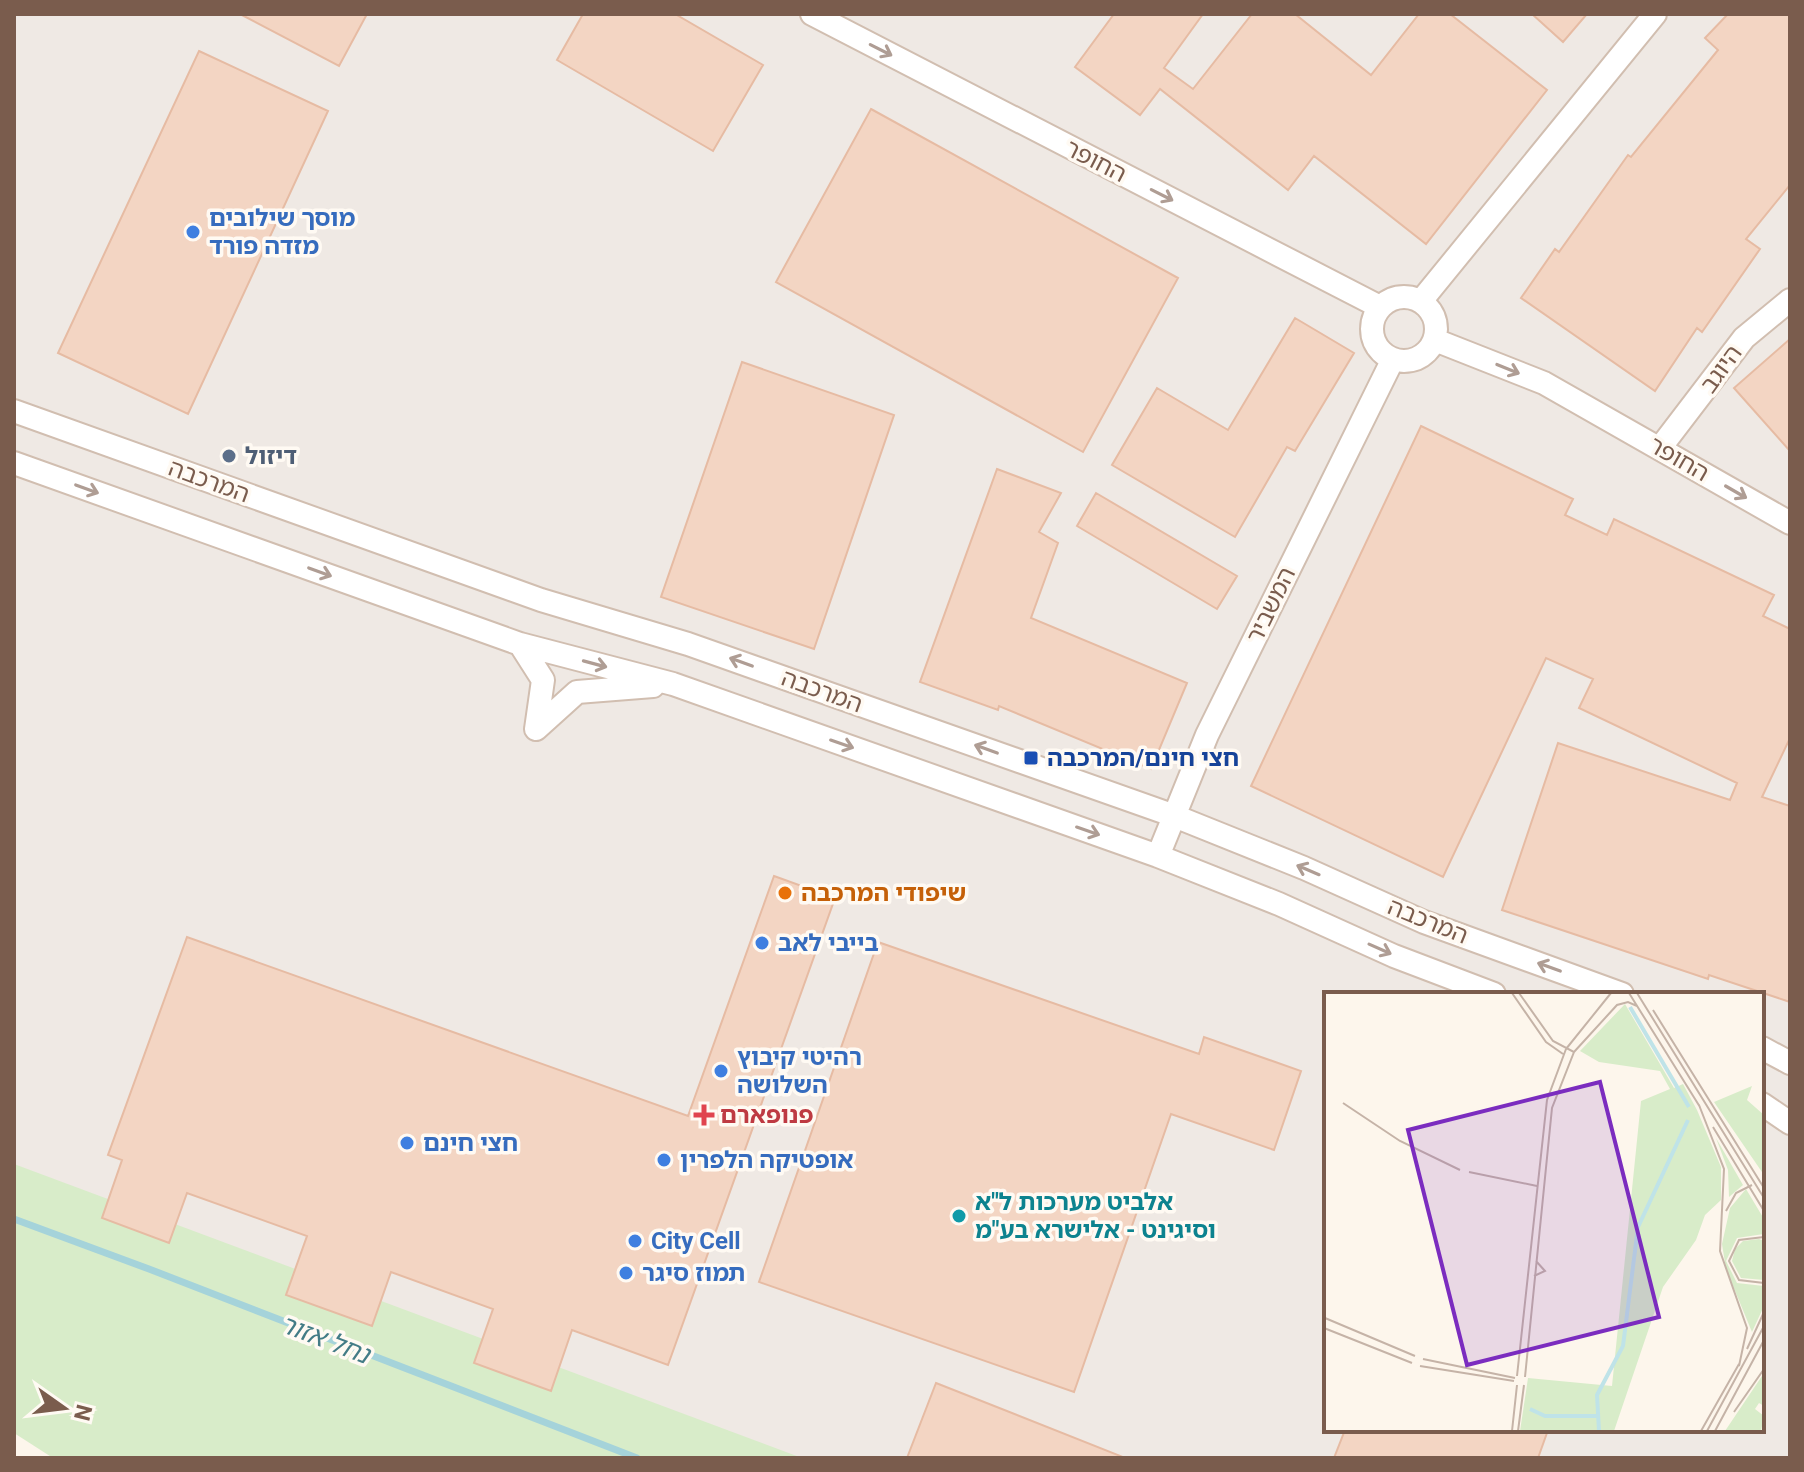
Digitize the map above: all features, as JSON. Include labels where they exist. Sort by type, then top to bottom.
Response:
[{"type":"street","name":"החופר","points":[[812,14],[1380,307]]},
{"type":"street","points":[[1421,301],[1655,14]]},
{"type":"street","points":[[1400,296],[1421,301],[1430,308],[1435,318],[1435,340],[1422,356],[1413,360],[1393,359],[1377,347],[1373,337],[1374,317],[1380,307],[1400,296]]},
{"type":"street","name":"היוגב","points":[[1660,448],[1744,338],[1790,300]]},
{"type":"street","name":"החופר","points":[[1435,340],[1544,383],[1790,523]]},
{"type":"street","name":"המשביר","points":[[1158,856],[1172,815],[1207,735],[1393,359]]},
{"type":"street","name":"המרכבה","points":[[14,411],[541,600],[688,644],[1172,815],[1304,868],[1424,922],[1616,992]]},
{"type":"street","name":"המרכבה","points":[[14,463],[520,644],[673,684],[1158,856],[1279,904],[1394,956],[1489,992]]},
{"type":"street","points":[[520,644],[543,680],[536,729],[577,692],[673,684]]},
{"type":"street","points":[[1764,1049],[1790,1063]]},
{"type":"street","points":[[1764,1105],[1790,1123]]},
{"type":"shaded area","points":[[14,14],[1790,14],[1790,1458],[726,1458],[14,1173]]},
{"type":"green space","points":[[14,1164],[802,1458],[53,1458],[14,1433]]},
{"type":"building","points":[[240,14],[367,14],[339,66]]},
{"type":"building","points":[[583,14],[675,14],[763,65],[713,151],[557,60]]},
{"type":"building","points":[[1114,14],[1203,14],[1164,68],[1193,89],[1252,14],[1295,14],[1371,75],[1419,14],[1450,14],[1547,90],[1426,244],[1314,156],[1288,190],[1160,89],[1140,115],[1075,67]]},
{"type":"building","points":[[1532,14],[1587,14],[1563,42]]},
{"type":"building","points":[[1728,14],[1790,14],[1790,185],[1746,239],[1760,249],[1702,332],[1697,328],[1655,391],[1521,298],[1555,249],[1559,252],[1628,155],[1631,157],[1718,50],[1705,38]]},
{"type":"building","name":"מוסך שילובים מזדה פורד","points":[[199,51],[328,111],[188,414],[58,353]]},
{"type":"building","points":[[871,109],[1178,278],[1083,452],[776,282]]},
{"type":"building","points":[[1295,318],[1354,353],[1295,451],[1287,447],[1235,537],[1112,465],[1157,388],[1228,430]]},
{"type":"building","points":[[1790,339],[1790,451],[1734,388]]},
{"type":"building","points":[[742,362],[894,415],[814,649],[661,597]]},
{"type":"building","points":[[1421,426],[1573,499],[1565,515],[1607,535],[1614,519],[1774,595],[1763,616],[1790,629],[1790,738],[1762,797],[1790,806],[1790,1002],[1709,975],[1708,979],[1502,910],[1558,743],[1730,800],[1737,783],[1579,708],[1593,679],[1546,658],[1443,877],[1251,786]]},
{"type":"building","points":[[997,469],[1061,493],[1039,532],[1058,543],[1031,618],[1187,683],[1151,769],[999,706],[998,710],[920,682]]},
{"type":"building","points":[[1096,493],[1237,576],[1217,609],[1077,526]]},
{"type":"building","points":[[774,876],[835,898],[668,1365],[572,1330],[551,1391],[474,1363],[493,1309],[391,1272],[372,1326],[286,1295],[307,1236],[187,1193],[169,1243],[102,1218],[122,1160],[108,1155],[187,937],[688,1116]]},
{"type":"building","name":"אלביט מערכות ל\"א וסיגינט - אלישרא בע\"מ","points":[[878,942],[1199,1054],[1204,1037],[1301,1071],[1274,1150],[1171,1114],[1074,1392],[759,1282]]},
{"type":"building","points":[[936,1383],[1123,1457],[907,1458]]},
{"type":"building","points":[[1344,1432],[1547,1432],[1538,1458],[1334,1458]]},
{"type":"waterway","name":"נחל אזור","points":[[14,1219],[637,1458]]},
{"type":"place","name":"מוסך שילובים מזדה פורד","points":[[193,232]]},
{"type":"place","name":"דיזול","points":[[229,456]]},
{"type":"place","name":"חצי חינם/המרכבה","points":[[1031,758]]},
{"type":"place","name":"שיפודי המרכבה","points":[[785,893]]},
{"type":"place","name":"בייבי לאב","points":[[762,943]]},
{"type":"place","name":"רהיטי קיבוץ השלושה","points":[[721,1071]]},
{"type":"place","name":"פנופארם","points":[[704,1115]]},
{"type":"place","name":"חצי חינם","points":[[407,1143]]},
{"type":"place","name":"אופטיקה הלפרין","points":[[664,1160]]},
{"type":"place","name":"אלביט מערכות ל\"א וסיגינט - אלישרא בע\"מ","points":[[959,1216]]},
{"type":"place","name":"City Cell","points":[[635,1241]]},
{"type":"place","name":"תמוז סיגר","points":[[626,1273]]}]
